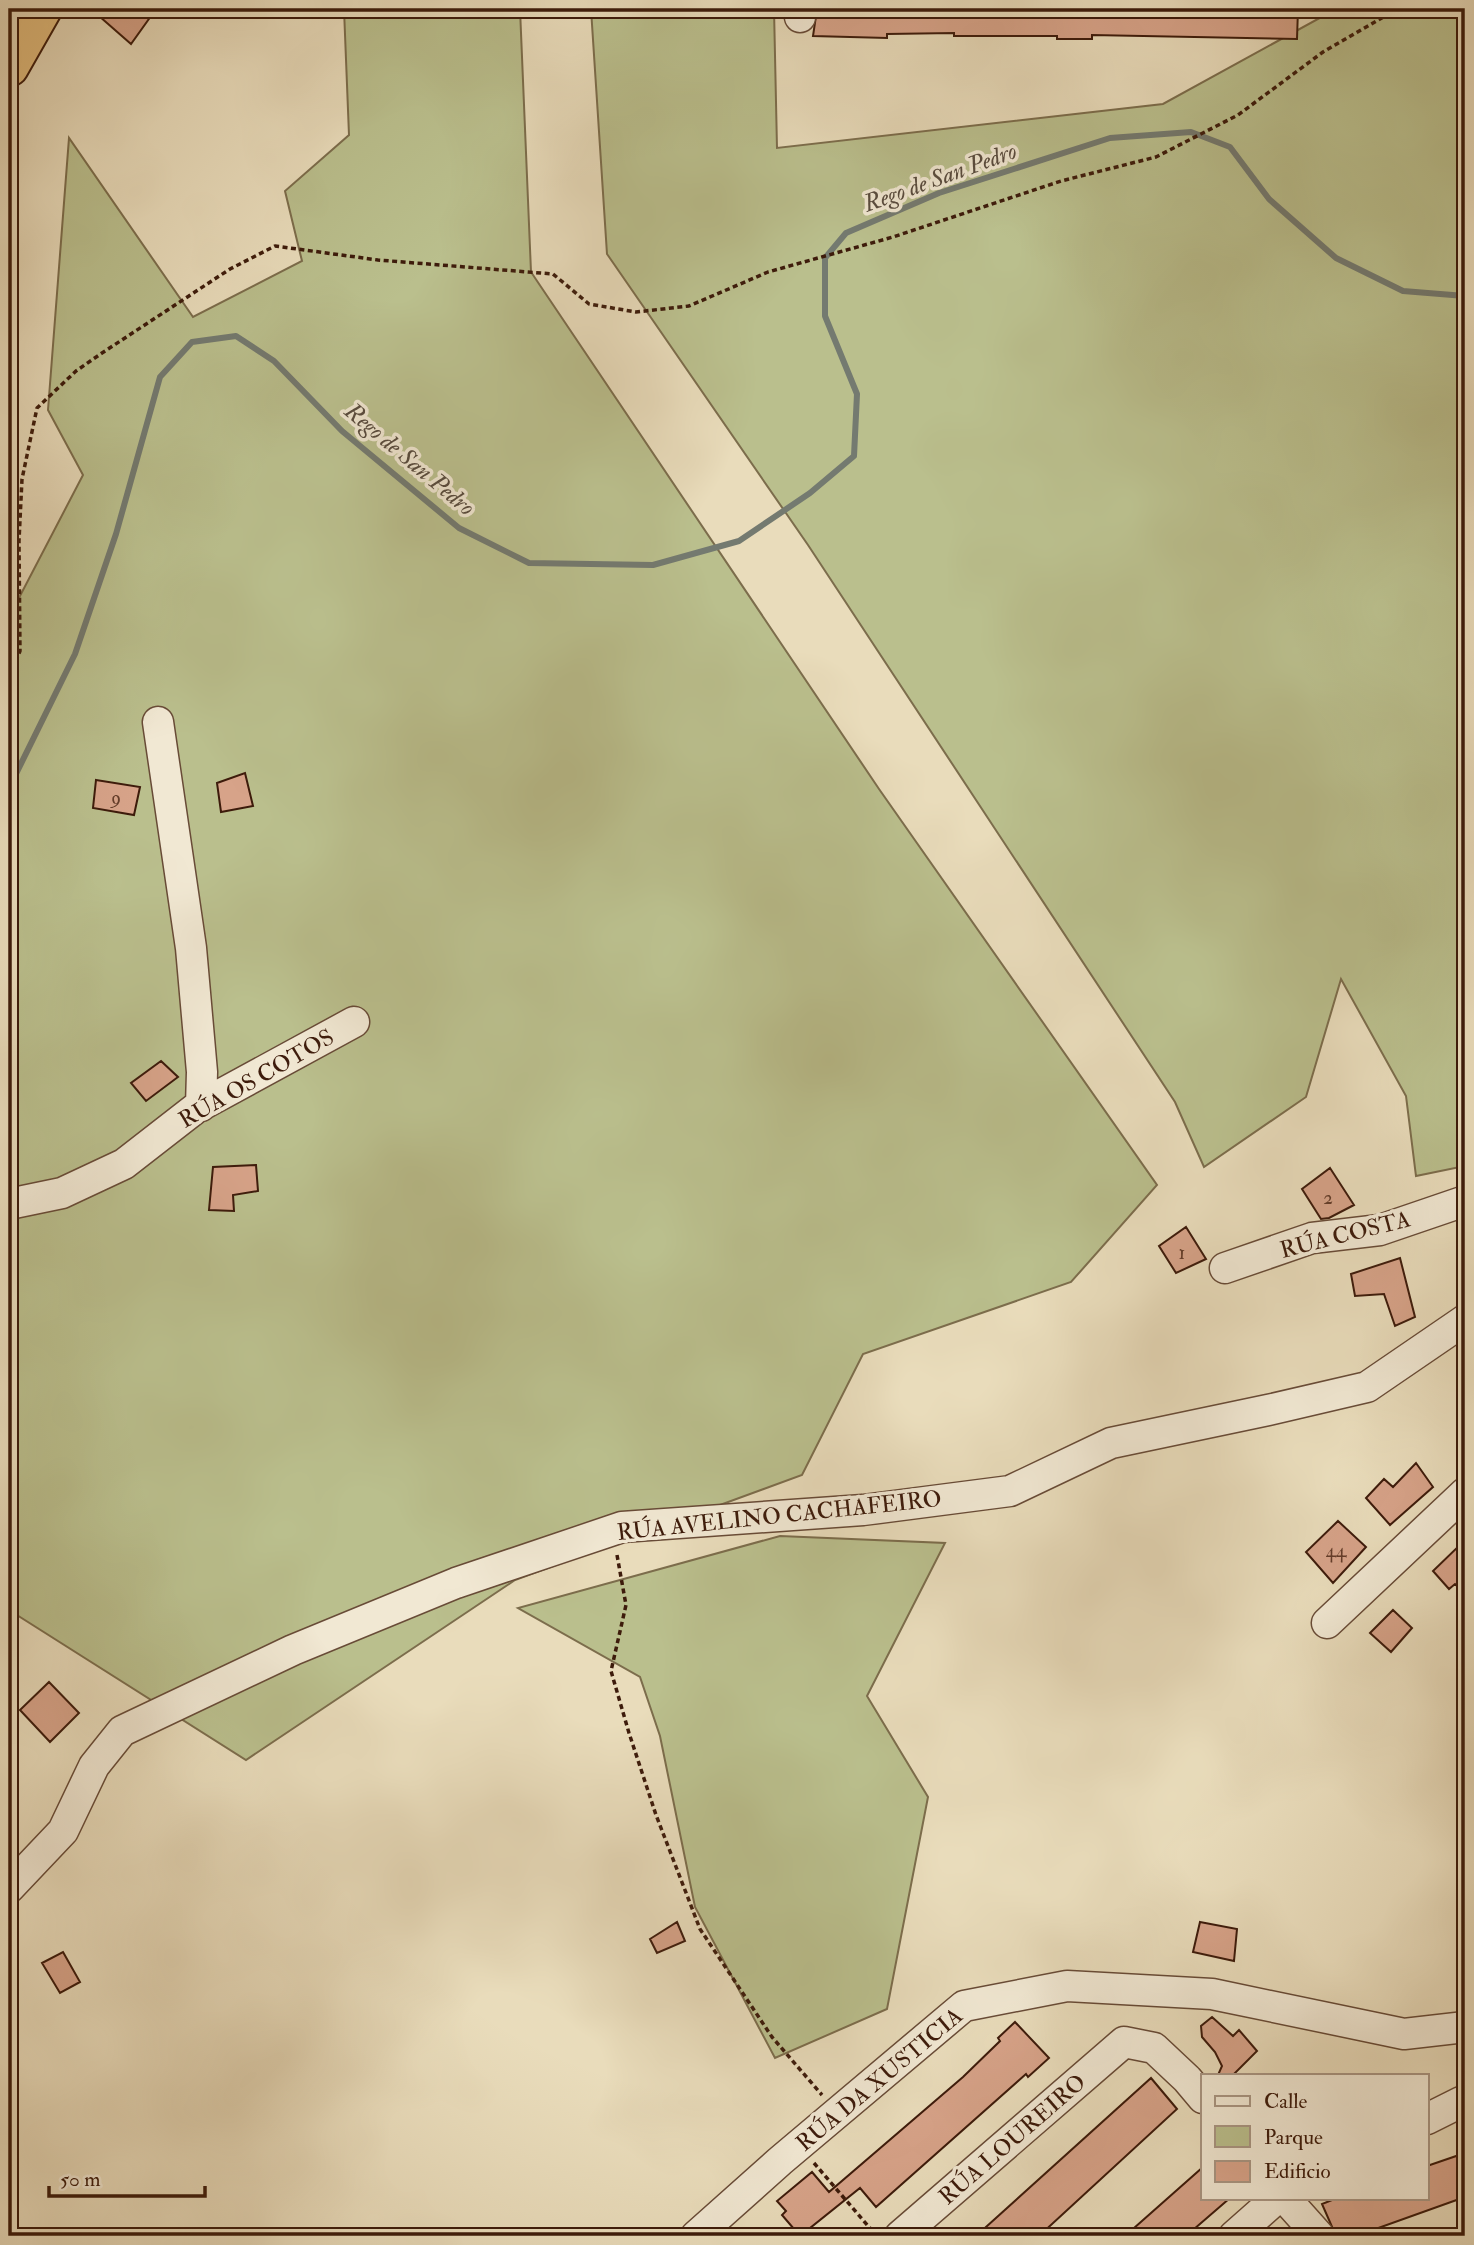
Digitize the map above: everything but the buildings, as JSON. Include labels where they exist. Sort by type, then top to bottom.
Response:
[{"type":"highway","points":[[9,67],[42,9]]},
{"type":"street","points":[[158,722],[191,948],[202,1072],[201,1106]]},
{"type":"street","name":"RÚA OS COTOS","points":[[9,1204],[62,1193],[124,1164],[201,1106],[354,1022]]},
{"type":"street","name":"RÚA COSTA","points":[[1225,1268],[1312,1238],[1380,1230],[1465,1201]]},
{"type":"street","name":"RÚA AVELINO CACHAFEIRO","points":[[9,1888],[63,1830],[94,1766],[122,1731],[293,1650],[431,1593],[622,1527],[863,1510],[1010,1491],[1111,1443],[1367,1387],[1465,1320]]},
{"type":"street","points":[[1327,1623],[1465,1493]]},
{"type":"street","name":"RÚA DA XUSTICIA","points":[[696,2236],[964,2006],[1067,1986],[1212,1994],[1404,2034],[1465,2027]]},
{"type":"street","name":"RÚA LOUREIRO","points":[[900,2236],[1124,2042],[1154,2048],[1201,2096]]},
{"type":"street","points":[[1428,2118],[1461,2102]]},
{"type":"street","points":[[1234,2236],[1275,2200]]},
{"type":"street","points":[[1287,2200],[1319,2236]]},
{"type":"path","points":[[9,677],[20,651],[19,541],[22,479],[37,408],[76,371],[230,269],[275,246],[378,260],[553,274],[589,304],[636,312],[689,306],[768,272],[892,237],[1061,181],[1156,156],[1238,115],[1322,52],[1397,9]]},
{"type":"path","points":[[609,1531],[626,1605],[611,1671],[656,1815],[700,1929],[772,2037],[837,2113]]},
{"type":"path","points":[[799,2146],[877,2236]]},
{"type":"green space","points":[[344,9],[520,9],[531,272],[879,789],[1157,1185],[1071,1282],[863,1354],[802,1475],[515,1580],[246,1760],[9,1610],[9,617],[83,475],[48,410],[69,138],[193,317],[302,261],[285,191],[349,135]]},
{"type":"green space","points":[[591,9],[774,9],[777,148],[1163,104],[1336,9],[1465,9],[1465,1166],[1416,1176],[1406,1096],[1341,979],[1306,1097],[1204,1167],[1175,1102],[808,545],[607,254]]},
{"type":"green space","points":[[780,1536],[945,1543],[867,1696],[928,1797],[887,2009],[775,2058],[695,1907],[660,1736],[640,1677],[518,1608]]},
{"type":"waterway","name":"Rego de San Pedro","points":[[9,904],[13,882],[11,784],[75,654],[116,534],[160,377],[192,342],[236,336],[274,361],[342,431],[459,528],[529,563],[653,565],[739,541],[810,493],[854,456],[857,394],[825,316],[825,258],[846,233],[939,193],[1110,138],[1191,132],[1230,147],[1269,199],[1336,258],[1403,291],[1465,296]]}]
